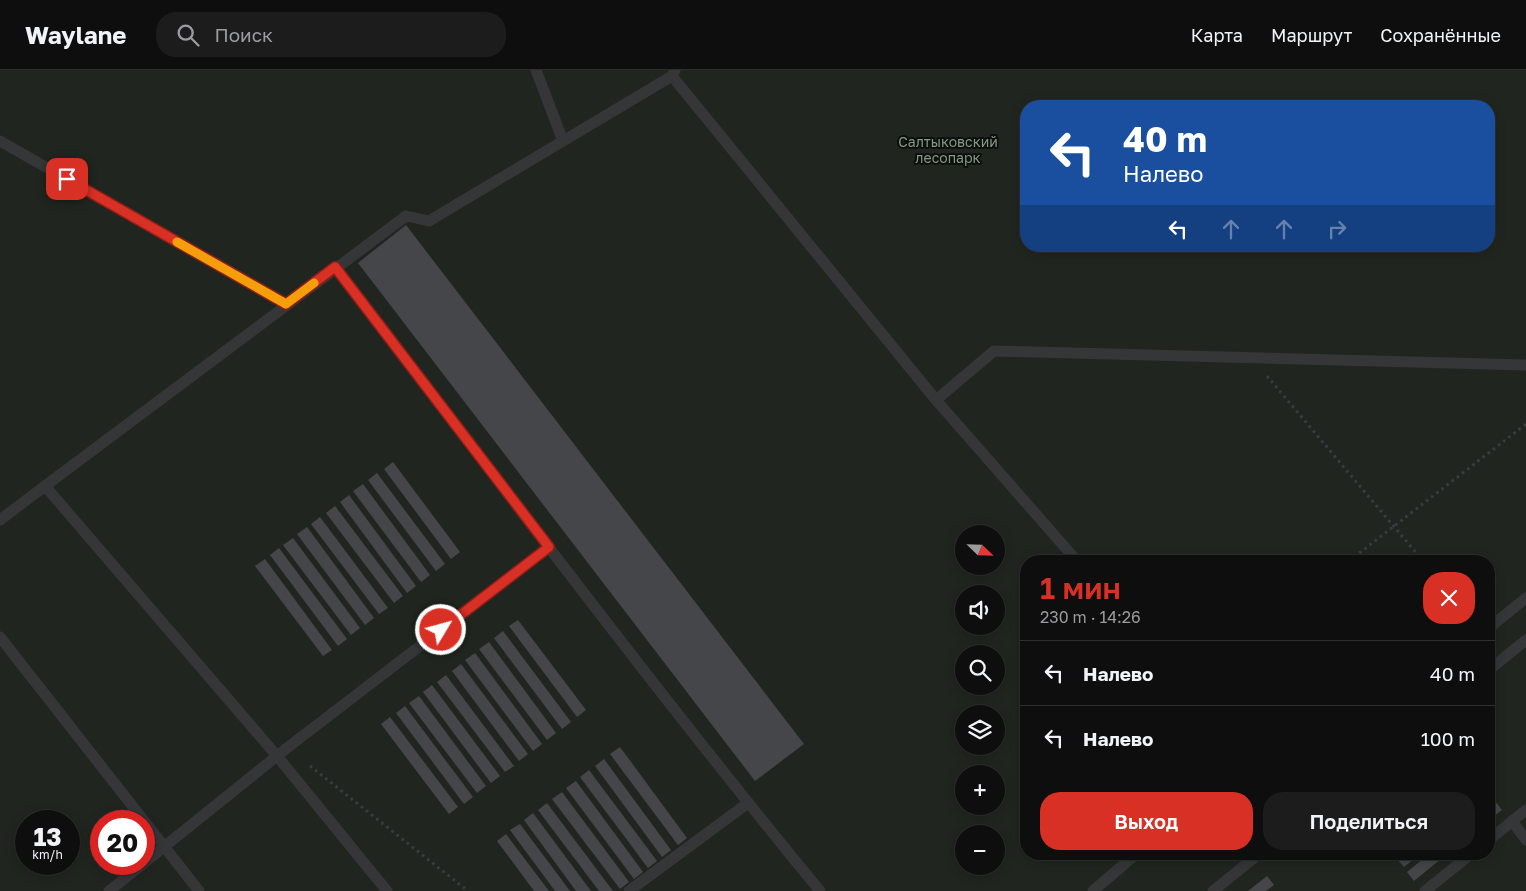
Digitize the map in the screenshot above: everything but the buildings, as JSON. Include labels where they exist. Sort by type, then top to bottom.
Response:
[{"type":"lane","points":[[536,70],[563,142]]},
{"type":"lane","points":[[0,520],[335,267],[406,216],[429,221],[563,142],[674,73],[936,400],[1072,555]]},
{"type":"lane","points":[[0,141],[286,304]]},
{"type":"lane","points":[[335,267],[549,547],[748,803],[820,891]]},
{"type":"lane","points":[[936,400],[994,351],[1526,365]]},
{"type":"lane","points":[[45,486],[277,756],[387,891]]},
{"type":"lane","points":[[155,854],[287,748],[549,547]]},
{"type":"lane","points":[[1495,623],[1526,598]]},
{"type":"lane","points":[[0,637],[199,891]]},
{"type":"lane","points":[[1495,665],[1526,640]]},
{"type":"lane","points":[[629,891],[748,803]]},
{"type":"lane","points":[[1495,835],[1526,810]]},
{"type":"lane","points":[[1512,821],[1526,840]]},
{"type":"lane","points":[[1093,891],[1129,860]]},
{"type":"lane","points":[[1213,891],[1252,860]]},
{"type":"lane","points":[[1424,891],[1463,860]]},
{"type":"lane","points":[[109,891],[128,875]]},
{"type":"path","points":[[1252,358],[1418,555]]},
{"type":"path","points":[[1357,555],[1526,424]]},
{"type":"path","points":[[287,748],[468,891]]},
{"type":"green space","name":"Салтыковский лесопарк","points":[[0,70],[1526,70],[1526,891],[0,891]]},
{"type":"slow traffic","points":[[177,242],[286,304],[314,283]]},
{"type":"route","points":[[67,179],[286,304],[335,267],[549,547],[441,630]]}]
